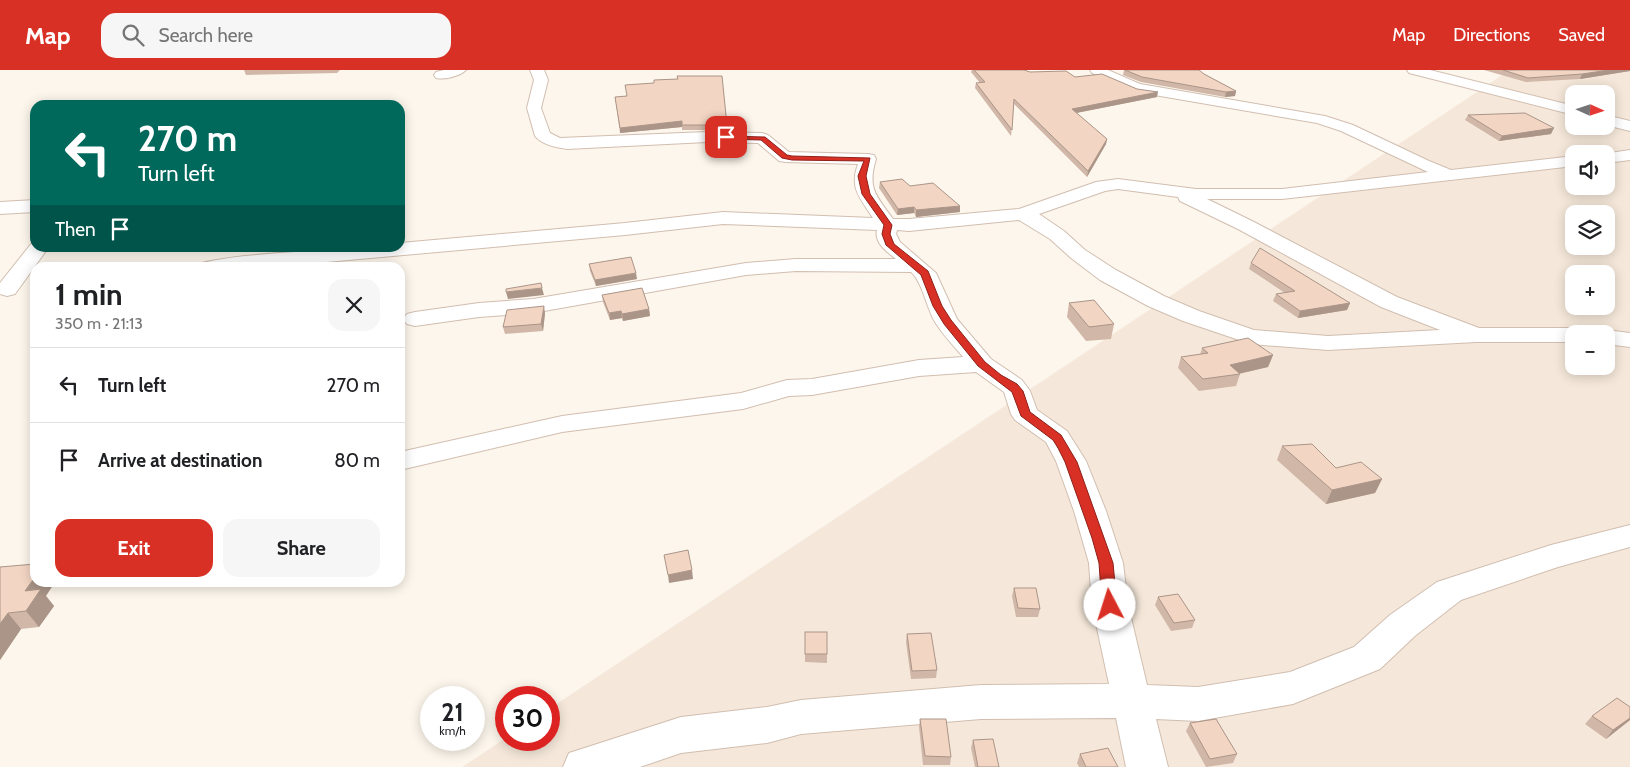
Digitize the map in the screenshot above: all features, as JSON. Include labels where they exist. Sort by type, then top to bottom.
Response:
[{"type":"street","points":[[441,75],[459,70]]},
{"type":"street","points":[[537,70],[541,80],[534,108],[543,136],[548,140],[566,144],[579,144],[707,137],[762,138],[785,157],[868,159],[862,176],[866,194],[888,225],[886,234],[891,245],[925,273],[938,306],[947,322],[982,364],[1013,386],[1017,391],[1025,414],[1057,437],[1071,462],[1090,511],[1106,563],[1110,605],[1147,767]]},
{"type":"street","points":[[1097,70],[1127,85],[1143,89],[1320,119],[1347,128],[1423,165],[1450,174]]},
{"type":"street","points":[[1414,70],[1565,109]]},
{"type":"street","points":[[1615,122],[1630,126]]},
{"type":"street","points":[[1615,157],[1630,155]]},
{"type":"street","points":[[405,249],[625,230],[722,218],[888,225],[973,220],[1022,214],[1102,186],[1118,184],[1196,194],[1282,194],[1565,162]]},
{"type":"street","points":[[1174,191],[1245,225],[1396,305],[1476,336]]},
{"type":"street","points":[[0,208],[30,206]]},
{"type":"street","points":[[1022,214],[1057,235],[1078,254],[1108,275],[1156,301],[1191,316],[1251,337],[1328,343],[1476,336],[1565,335]]},
{"type":"street","points":[[4,292],[35,252]]},
{"type":"street","points":[[252,262],[369,252]]},
{"type":"street","points":[[414,319],[479,310],[533,306],[746,269],[796,265],[917,266]]},
{"type":"street","points":[[4,292],[30,287]]},
{"type":"street","points":[[1615,338],[1630,340]]},
{"type":"street","points":[[405,461],[562,424],[734,402],[787,388],[812,386],[919,368],[982,364]]},
{"type":"street","points":[[584,767],[681,735],[767,725],[801,718],[981,702],[1131,701],[1198,704],[1293,688],[1367,658],[1403,625],[1449,590],[1551,557],[1630,536]]},
{"type":"shaded area","points":[[1510,70],[1630,70],[1630,767],[462,767],[495,745],[495,751],[560,751],[560,702]]},
{"type":"building","points":[[974,70],[1066,71],[1075,77],[1102,74],[1137,89],[1158,92],[1072,109],[1107,139],[1088,171],[1014,99],[1012,130],[976,83],[985,82]]},
{"type":"building","points":[[1125,70],[1199,70],[1236,91],[1226,92],[1142,77]]},
{"type":"building","points":[[1503,70],[1609,70],[1528,78]]},
{"type":"building","points":[[677,76],[722,76],[727,125],[682,125],[682,121],[620,128],[615,97],[627,96],[625,85],[654,83],[654,80],[678,79]]},
{"type":"building","points":[[1525,113],[1554,128],[1502,136],[1468,115]]},
{"type":"building","points":[[902,179],[910,186],[933,183],[960,206],[916,210],[914,207],[898,209],[880,182]]},
{"type":"building","points":[[1260,248],[1350,303],[1300,311],[1276,294],[1295,291],[1251,263]]},
{"type":"building","points":[[631,257],[636,273],[595,280],[589,264]]},
{"type":"building","points":[[541,283],[542,288],[506,292],[506,289]]},
{"type":"building","points":[[642,288],[649,309],[622,314],[621,311],[609,313],[602,295]]},
{"type":"building","points":[[1094,300],[1114,324],[1089,327],[1069,303]]},
{"type":"building","points":[[544,306],[541,324],[503,327],[507,310]]},
{"type":"building","points":[[1248,338],[1273,355],[1230,365],[1240,374],[1203,379],[1181,357],[1208,353],[1202,348]]},
{"type":"building","points":[[1312,444],[1336,468],[1361,462],[1382,479],[1332,490],[1282,446]]},
{"type":"building","points":[[688,550],[692,570],[668,575],[664,555]]},
{"type":"building","points":[[30,564],[30,584],[25,591],[41,589],[26,611],[8,613],[0,624],[0,567]]},
{"type":"building","points":[[1014,588],[1036,588],[1040,609],[1018,608]]},
{"type":"building","points":[[1178,594],[1195,620],[1174,623],[1158,597]]},
{"type":"building","points":[[805,632],[827,632],[827,654],[805,654]]},
{"type":"building","points":[[931,633],[937,670],[912,671],[907,634]]},
{"type":"building","points":[[1617,698],[1630,707],[1630,718],[1613,730],[1592,716]]},
{"type":"building","points":[[920,719],[946,719],[951,757],[925,756]]},
{"type":"building","points":[[1216,719],[1237,754],[1210,759],[1190,723]]},
{"type":"building","points":[[993,739],[999,767],[978,767],[973,740]]},
{"type":"building","points":[[1108,748],[1118,767],[1086,767],[1080,754]]},
{"type":"route","points":[[726,137],[762,138],[785,157],[868,159],[862,176],[866,194],[888,225],[886,234],[891,245],[925,273],[938,306],[947,322],[982,364],[1013,386],[1017,391],[1025,414],[1057,437],[1064,447],[1099,538],[1106,563],[1110,605]]}]
